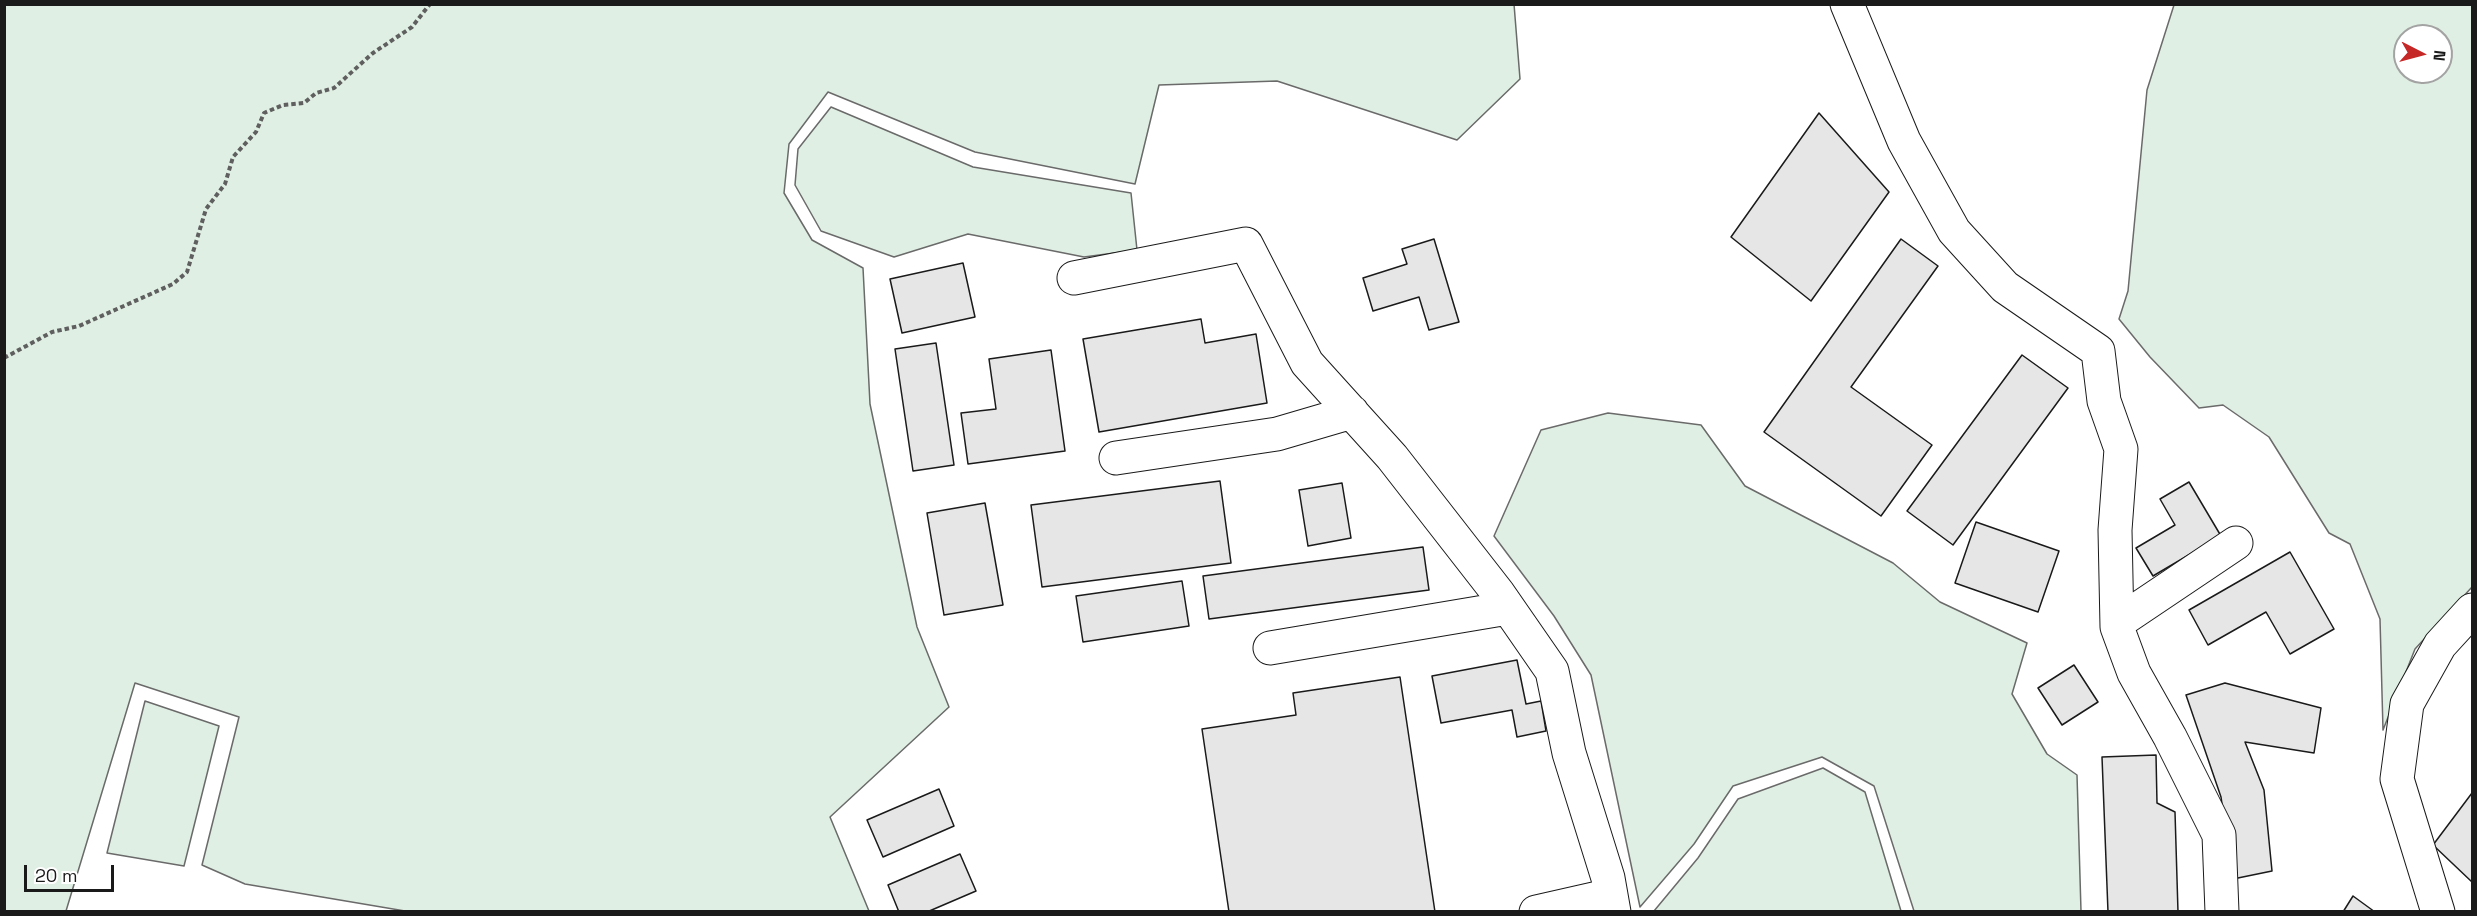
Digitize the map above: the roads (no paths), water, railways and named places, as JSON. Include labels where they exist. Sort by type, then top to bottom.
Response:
[{"type":"street","points":[[1847,4],[1904,141],[1954,231],[2005,287],[2098,351],[2104,401],[2121,448],[2115,530],[2117,623],[2134,673],[2170,736],[2218,835],[2222,912]]},
{"type":"street","points":[[1074,278],[1246,244],[1307,363],[1392,457],[1508,608],[1552,671],[1569,753],[1608,878],[1612,903],[1536,912]]},
{"type":"street","points":[[1116,458],[1277,434],[1352,412]]},
{"type":"street","points":[[2117,623],[2236,543]]},
{"type":"street","points":[[1270,648],[1508,608]]},
{"type":"street","points":[[2438,912],[2397,779],[2407,704],[2440,645],[2472,610]]}]
